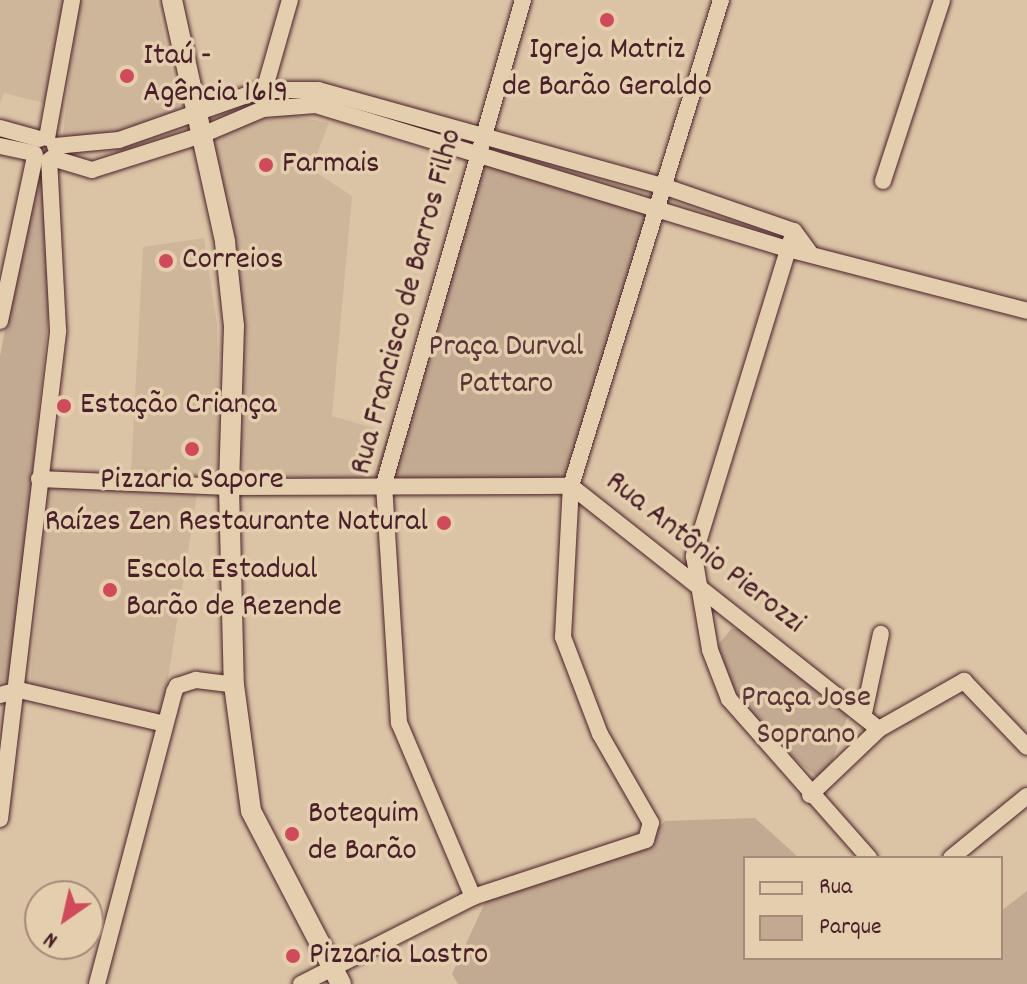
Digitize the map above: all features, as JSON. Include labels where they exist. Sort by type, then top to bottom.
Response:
[{"type":"main road","points":[[172,0],[225,242],[234,326],[229,487],[234,685],[251,811],[336,975]]},
{"type":"street","points":[[0,321],[45,150],[72,0]]},
{"type":"street","points":[[263,109],[261,90],[290,0]]},
{"type":"street","name":"Rua Francisco de Barros Filho","points":[[473,897],[399,723],[384,484],[482,134],[523,0]]},
{"type":"street","points":[[301,984],[336,975],[473,897],[629,849],[646,840],[651,823],[600,734],[563,637],[571,486],[666,187],[721,0]]},
{"type":"street","points":[[883,181],[942,0]]},
{"type":"street","points":[[0,146],[45,150],[119,140],[261,90],[318,90],[666,187],[794,231],[809,252]]},
{"type":"street","points":[[0,128],[92,170],[202,135],[263,109],[316,105],[476,155],[660,206],[788,249],[1027,311]]},
{"type":"street","points":[[0,819],[19,690],[39,479],[58,330],[45,150]]},
{"type":"street","points":[[794,231],[694,556],[710,650],[729,699],[810,795],[867,856]]},
{"type":"street","name":"Rua Antônio Pierozzi","points":[[39,479],[229,487],[384,484],[571,486],[701,590],[864,713],[879,729]]},
{"type":"street","points":[[864,713],[881,634]]},
{"type":"street","points":[[97,984],[177,686],[196,680],[234,685]]},
{"type":"street","points":[[810,795],[879,729],[964,681],[1027,747]]},
{"type":"street","points":[[0,695],[19,690],[165,724]]},
{"type":"street","points":[[953,856],[1027,796]]},
{"type":"shaded area","points":[[0,0],[64,0],[44,103],[4,93],[0,104]]},
{"type":"shaded area","points":[[77,0],[156,0],[180,110],[118,134],[63,137]]},
{"type":"shaded area","points":[[291,115],[329,123],[311,169],[352,196],[332,416],[377,429],[363,477],[235,481],[240,333],[206,139],[254,120]]},
{"type":"shaded area","points":[[204,238],[217,325],[219,479],[131,473],[143,247]]},
{"type":"shaded area","name":"Escola Estadual Barão de Rezende","points":[[47,487],[197,494],[162,717],[30,685]]},
{"type":"green space","name":"Praça Durval Pattaro","points":[[478,162],[651,210],[565,480],[373,479]]},
{"type":"green space","points":[[36,167],[45,168],[51,289],[12,680],[0,683],[0,356]]},
{"type":"green space","name":"Praça Jose Soprano","points":[[732,628],[751,632],[851,706],[830,768],[818,778],[775,743],[733,695],[716,647]]},
{"type":"green space","points":[[755,818],[797,856],[743,856],[743,960],[1003,960],[1003,909],[1027,891],[1027,984],[458,984],[452,974],[488,896],[631,851],[665,821]]},
{"type":"place","name":"Igreja Matriz de Barão Geraldo","points":[[607,20]]},
{"type":"place","name":"Itaú - Agência 1619","points":[[127,76]]},
{"type":"place","name":"Farmais","points":[[266,165]]},
{"type":"place","name":"Correios","points":[[166,261]]},
{"type":"place","name":"Estação Criança","points":[[64,406]]},
{"type":"place","name":"Pizzaria Sapore","points":[[192,449]]},
{"type":"place","name":"Raízes Zen Restaurante Natural","points":[[444,523]]},
{"type":"place","name":"Escola Estadual Barão de Rezende","points":[[110,590]]},
{"type":"place","name":"Botequim de Barão","points":[[292,834]]},
{"type":"place","name":"Pizzaria Lastro","points":[[293,956]]}]
